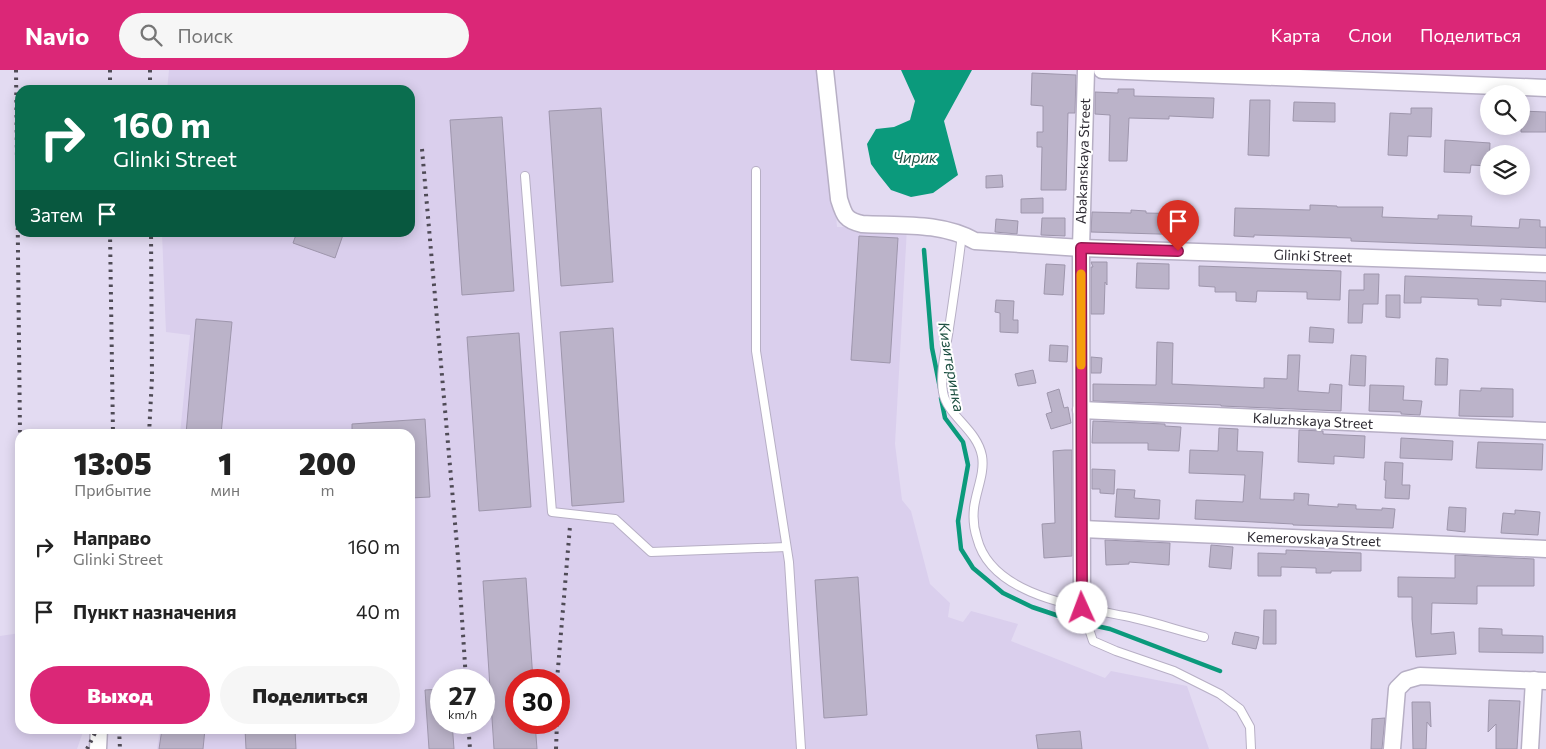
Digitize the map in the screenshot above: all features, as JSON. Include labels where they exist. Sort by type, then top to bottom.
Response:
[{"type":"street","name":"Glinki Street","points":[[825,70],[839,199],[845,216],[852,222],[939,228],[962,234],[975,242],[1081,248],[1546,264]]},
{"type":"street","name":"Abakanskaya Street","points":[[1082,608],[1081,248],[1086,70]]},
{"type":"street","points":[[1102,70],[1546,88]]},
{"type":"street","name":"Kaluzhskaya Street","points":[[1081,410],[1546,431]]},
{"type":"street","name":"Kemerovskaya Street","points":[[1082,529],[1546,549]]},
{"type":"street","points":[[1392,749],[1397,689],[1406,680],[1420,676],[1540,680],[1530,749]]},
{"type":"street","points":[[98,749],[99,734]]},
{"type":"lane","points":[[756,171],[756,350],[786,547],[801,749]]},
{"type":"lane","points":[[525,176],[552,512],[615,519],[651,552],[786,547]]},
{"type":"lane","points":[[962,234],[943,367],[943,393],[952,410],[977,440],[982,457],[981,477],[974,508],[977,539],[988,560],[1000,574],[1025,591],[1082,608],[1135,618],[1204,637]]},
{"type":"lane","name":"Abakanskaya Street","points":[[1082,608],[1093,641],[1174,671],[1220,694],[1240,708],[1250,727],[1251,749]]},
{"type":"shaded area","points":[[169,70],[825,70],[837,227],[907,228],[895,444],[902,500],[911,511],[930,584],[950,603],[948,617],[963,622],[971,611],[1018,624],[1011,641],[1105,678],[1111,671],[1187,686],[1209,749],[157,749],[159,734],[415,734],[415,429],[181,429],[190,335],[166,332],[162,237],[415,237],[415,85],[168,85]]},
{"type":"shaded area","points":[[15,634],[15,734],[82,734],[77,749],[0,749],[0,636]]},
{"type":"water","name":"Чирик","points":[[901,70],[972,70],[944,121],[958,175],[933,193],[911,197],[891,190],[871,164],[867,144],[876,129],[894,127],[910,120],[915,101]]},
{"type":"building","points":[[1032,73],[1076,75],[1075,113],[1068,113],[1066,190],[1041,190],[1042,147],[1037,147],[1037,132],[1043,132],[1043,106],[1031,105]]},
{"type":"building","points":[[1118,89],[1134,89],[1134,96],[1214,98],[1213,118],[1169,116],[1169,119],[1129,118],[1127,161],[1109,161],[1110,115],[1095,114],[1095,92],[1118,93]]},
{"type":"building","points":[[1250,100],[1270,100],[1269,156],[1248,155]]},
{"type":"building","points":[[1294,102],[1335,103],[1335,122],[1293,121]]},
{"type":"building","points":[[601,108],[613,282],[561,286],[549,111]]},
{"type":"building","points":[[1411,108],[1432,108],[1431,137],[1408,136],[1407,156],[1388,155],[1390,113],[1411,114]]},
{"type":"building","points":[[1530,111],[1546,112],[1546,132],[1530,132]]},
{"type":"building","points":[[502,117],[514,291],[462,295],[450,120]]},
{"type":"building","points":[[1445,140],[1490,143],[1490,145],[1480,145],[1480,166],[1471,165],[1470,173],[1444,172]]},
{"type":"building","points":[[1002,175],[1003,187],[986,188],[986,176]]},
{"type":"building","points":[[1043,198],[1043,213],[1021,213],[1021,199]]},
{"type":"building","points":[[1310,205],[1383,207],[1382,217],[1438,219],[1438,215],[1472,216],[1471,226],[1519,228],[1520,219],[1540,220],[1540,227],[1546,227],[1546,248],[1351,241],[1351,238],[1234,236],[1235,208],[1310,210]]},
{"type":"building","points":[[1131,210],[1146,211],[1146,213],[1192,214],[1192,235],[1091,232],[1092,212],[1131,213]]},
{"type":"building","points":[[1042,218],[1065,218],[1065,236],[1041,235]]},
{"type":"building","points":[[996,219],[1018,221],[1017,234],[995,232]]},
{"type":"building","points":[[859,236],[898,238],[890,363],[851,360]]},
{"type":"building","points":[[295,237],[342,237],[335,258],[293,243]]},
{"type":"building","points":[[1091,262],[1107,262],[1104,314],[1091,314],[1091,267],[1093,267]]},
{"type":"building","points":[[1137,263],[1169,264],[1169,289],[1136,288]]},
{"type":"building","points":[[1046,264],[1065,265],[1063,295],[1044,294]]},
{"type":"building","points":[[1199,266],[1341,271],[1340,300],[1307,299],[1307,292],[1257,291],[1256,302],[1236,301],[1236,292],[1215,292],[1215,287],[1199,286]]},
{"type":"building","points":[[1364,274],[1379,274],[1378,304],[1363,304],[1362,323],[1348,323],[1349,290],[1364,290]]},
{"type":"building","points":[[1405,276],[1546,281],[1546,302],[1501,299],[1501,306],[1478,305],[1478,299],[1421,297],[1421,303],[1404,303]]},
{"type":"building","points":[[1386,295],[1400,295],[1400,318],[1386,317]]},
{"type":"building","points":[[996,300],[1014,301],[1013,320],[1018,320],[1018,333],[1000,332],[1000,313],[995,312]]},
{"type":"building","points":[[196,319],[232,322],[221,429],[186,429]]},
{"type":"building","points":[[1310,327],[1334,329],[1333,343],[1309,342]]},
{"type":"building","points":[[613,328],[624,502],[572,506],[560,332]]},
{"type":"building","points":[[519,333],[531,507],[479,511],[467,337]]},
{"type":"building","points":[[1157,342],[1173,343],[1172,384],[1264,388],[1264,378],[1287,379],[1288,355],[1300,355],[1298,391],[1329,393],[1330,384],[1342,385],[1341,411],[1093,401],[1093,384],[1156,385]]},
{"type":"building","points":[[1050,345],[1068,346],[1067,362],[1049,361]]},
{"type":"building","points":[[1351,355],[1366,356],[1365,386],[1349,385]]},
{"type":"building","points":[[1091,357],[1102,358],[1101,373],[1091,373]]},
{"type":"building","points":[[1436,358],[1448,359],[1447,385],[1435,385]]},
{"type":"building","points":[[1033,370],[1036,383],[1018,386],[1015,374]]},
{"type":"building","points":[[1370,385],[1404,386],[1403,400],[1422,401],[1420,415],[1401,414],[1401,412],[1369,411]]},
{"type":"building","points":[[1481,388],[1513,389],[1513,417],[1459,416],[1460,390],[1481,391]]},
{"type":"building","points":[[1059,389],[1064,408],[1068,407],[1071,423],[1051,429],[1046,414],[1052,412],[1047,393]]},
{"type":"building","points":[[425,419],[430,497],[415,498],[415,429],[352,429],[352,424]]},
{"type":"building","points":[[1093,421],[1165,424],[1165,426],[1181,427],[1179,451],[1148,450],[1148,443],[1092,443]]},
{"type":"building","points":[[1219,428],[1238,429],[1237,451],[1263,452],[1260,499],[1294,500],[1294,493],[1309,494],[1308,505],[1338,507],[1338,504],[1356,505],[1356,509],[1395,509],[1393,528],[1293,525],[1195,519],[1196,500],[1243,502],[1245,475],[1189,473],[1190,450],[1218,451]]},
{"type":"building","points":[[1299,430],[1323,431],[1323,434],[1365,436],[1364,458],[1334,456],[1334,464],[1298,462]]},
{"type":"building","points":[[1401,438],[1453,441],[1452,460],[1400,458]]},
{"type":"building","points":[[1478,442],[1543,444],[1542,470],[1476,468]]},
{"type":"building","points":[[1072,450],[1072,556],[1044,558],[1042,524],[1055,523],[1053,451]]},
{"type":"building","points":[[1385,462],[1403,463],[1402,485],[1410,485],[1409,499],[1385,498]]},
{"type":"building","points":[[1092,469],[1115,470],[1114,494],[1100,493],[1100,489],[1092,489]]},
{"type":"building","points":[[1117,489],[1135,490],[1134,498],[1160,500],[1159,519],[1115,517]]},
{"type":"building","points":[[1449,507],[1466,508],[1465,532],[1447,530]]},
{"type":"building","points":[[1515,510],[1540,512],[1538,535],[1501,533],[1503,513],[1515,514]]},
{"type":"building","points":[[1105,540],[1170,543],[1169,565],[1129,562],[1129,564],[1106,565]]},
{"type":"building","points":[[1211,545],[1233,547],[1231,569],[1209,567]]},
{"type":"building","points":[[1286,550],[1361,553],[1361,571],[1316,573],[1316,568],[1281,567],[1281,576],[1258,576],[1258,553],[1286,554]]},
{"type":"building","points":[[1455,555],[1534,559],[1534,586],[1477,586],[1477,604],[1432,603],[1431,634],[1454,632],[1456,654],[1416,657],[1412,597],[1398,597],[1398,577],[1455,578]]},
{"type":"building","points":[[858,577],[867,715],[824,718],[815,580]]},
{"type":"building","points":[[526,578],[532,669],[505,669],[505,734],[536,734],[537,749],[494,749],[495,669],[489,669],[483,581]]},
{"type":"building","points":[[1264,610],[1276,610],[1276,644],[1263,644]]},
{"type":"building","points":[[1479,628],[1502,629],[1502,635],[1543,636],[1543,653],[1479,652]]},
{"type":"building","points":[[1235,632],[1259,637],[1256,649],[1232,644]]},
{"type":"building","points":[[425,690],[430,690],[430,734],[453,734],[454,749],[429,749]]},
{"type":"building","points":[[1489,700],[1520,701],[1517,749],[1496,749],[1496,724],[1488,732]]},
{"type":"building","points":[[1412,702],[1430,702],[1431,727],[1427,722],[1426,749],[1413,749]]},
{"type":"building","points":[[1385,718],[1382,749],[1371,749],[1372,719]]},
{"type":"building","points":[[1080,731],[1082,749],[1038,749],[1036,735]]},
{"type":"building","points":[[161,734],[204,734],[203,749],[159,749]]},
{"type":"building","points":[[245,734],[295,734],[296,749],[246,749]]},
{"type":"waterway","name":"Кизитеринка","points":[[924,250],[932,348],[940,388]]},
{"type":"waterway","name":"Кизитеринка","points":[[941,398],[945,418],[963,442],[968,465],[958,521],[961,549],[973,568],[1003,593],[1032,607],[1074,621],[1110,629],[1220,671]]},
{"type":"railway","points":[[16,70],[16,85]]},
{"type":"railway","points":[[110,70],[110,85]]},
{"type":"railway","points":[[150,70],[150,85]]},
{"type":"railway","points":[[422,149],[458,557],[465,669]]},
{"type":"railway","points":[[18,237],[20,429]]},
{"type":"railway","points":[[110,237],[113,429]]},
{"type":"railway","points":[[149,429],[152,378],[151,237]]},
{"type":"railway","points":[[558,669],[570,526]]},
{"type":"railway","points":[[87,749],[94,734]]},
{"type":"railway","points":[[119,734],[120,749]]},
{"type":"railway","points":[[469,734],[470,749]]},
{"type":"railway","points":[[556,749],[557,734]]},
{"type":"slow traffic","points":[[1081,274],[1081,365]]},
{"type":"route","points":[[1082,608],[1081,248],[1178,251]]}]
